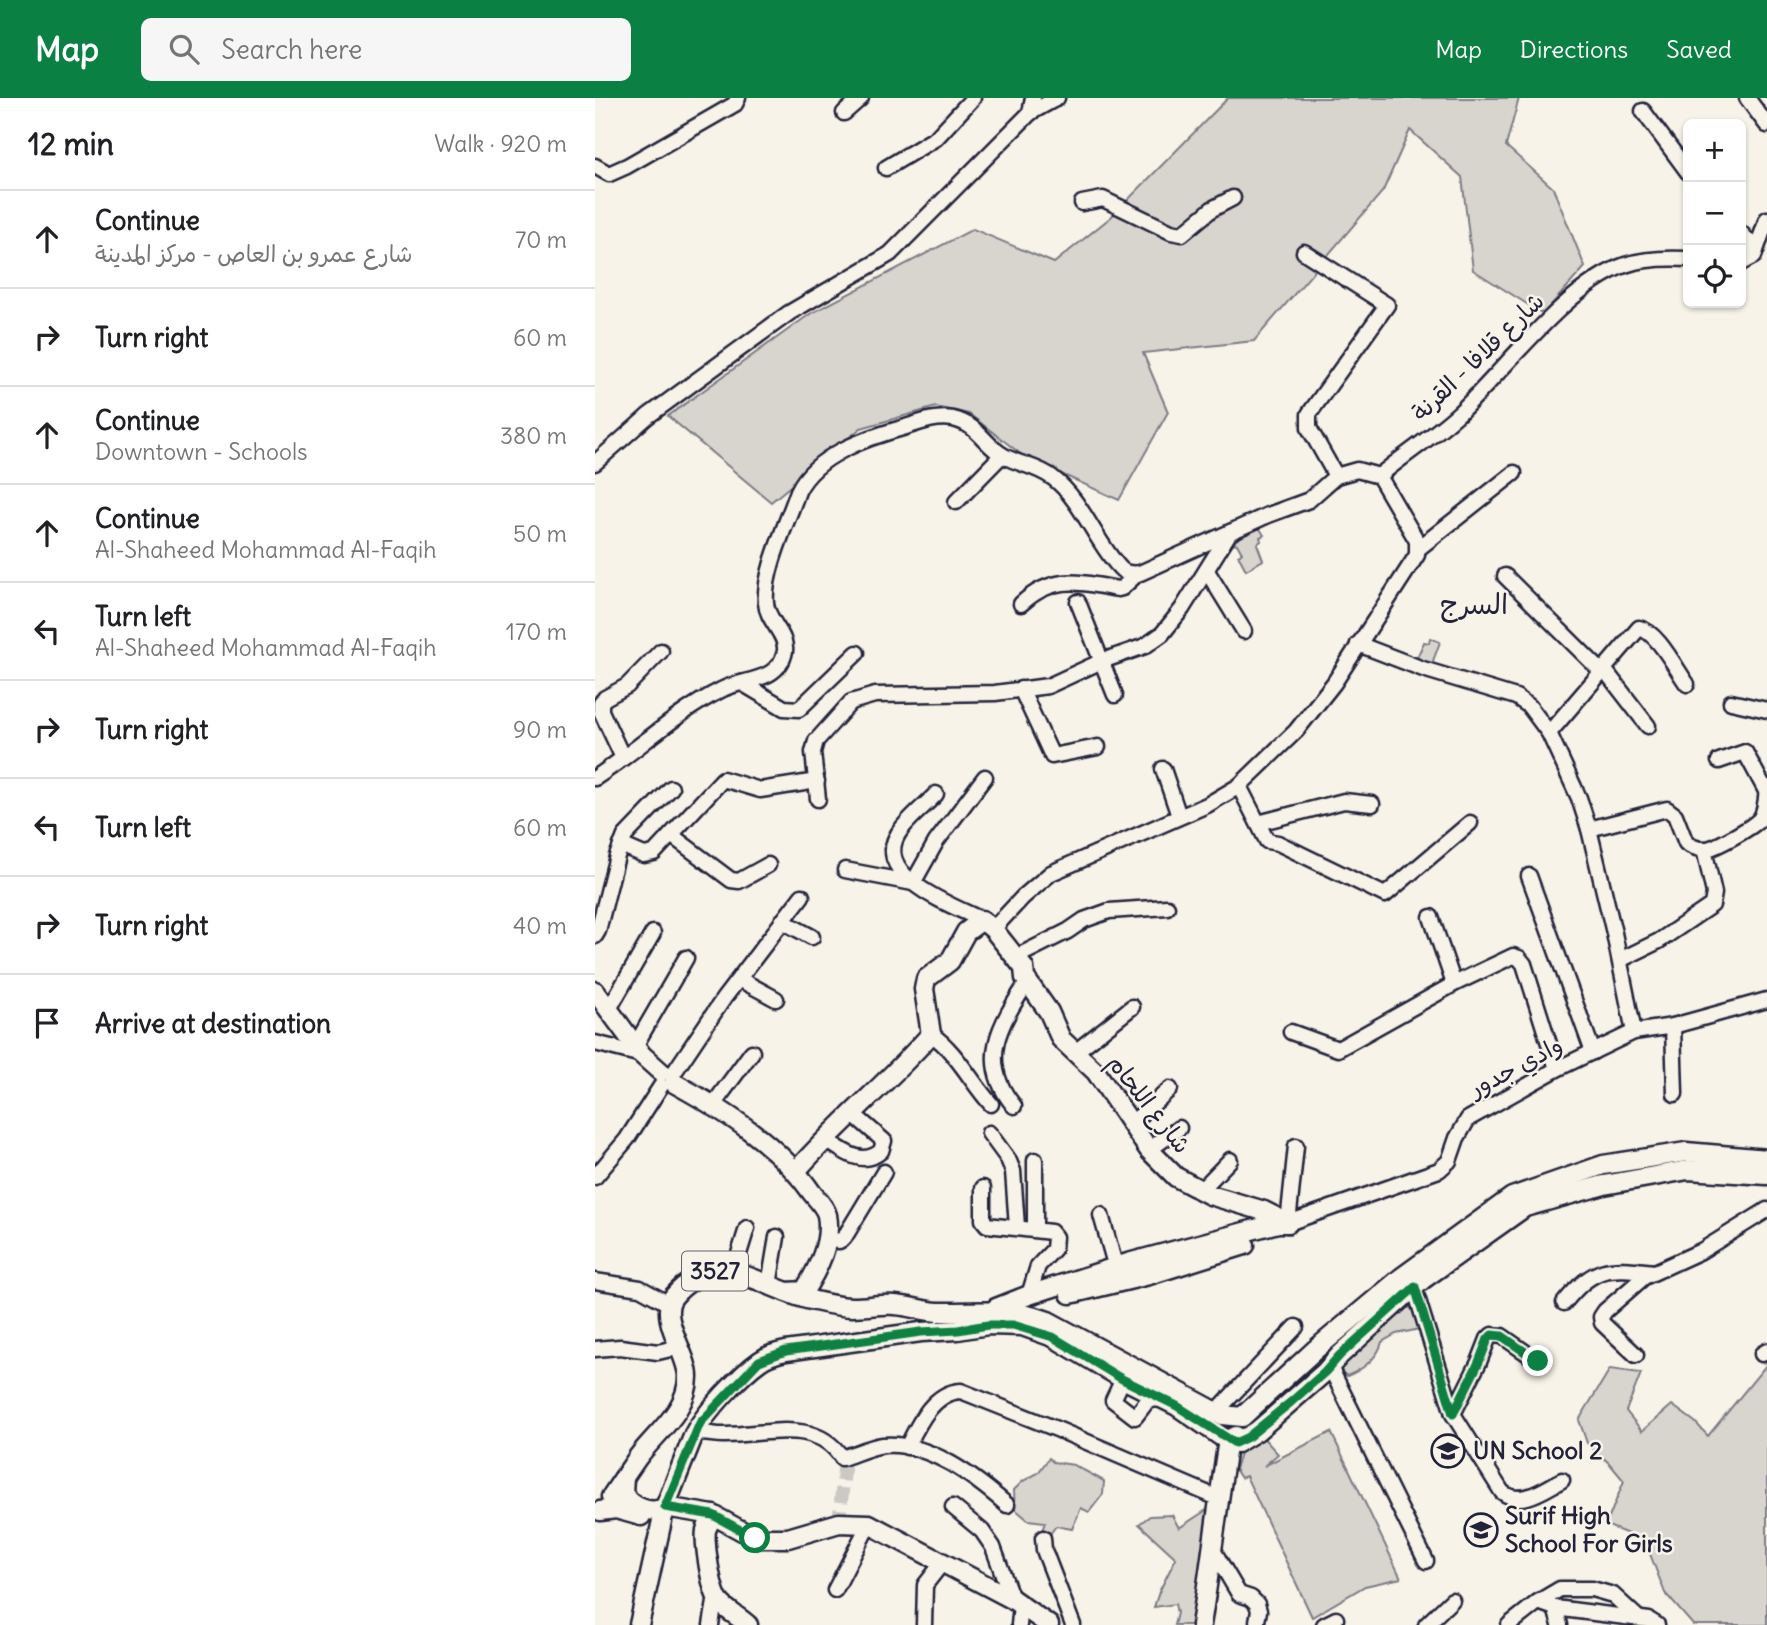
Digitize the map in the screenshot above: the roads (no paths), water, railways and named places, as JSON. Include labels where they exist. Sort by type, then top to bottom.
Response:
[{"type":"main road","name":"شارع اللحام","points":[[987,924],[1024,968],[1027,983],[1049,1012],[1061,1039],[1096,1072],[1149,1150],[1176,1177],[1201,1190],[1264,1211],[1288,1223]]},
{"type":"main road","points":[[797,1170],[825,1139],[899,1070],[931,1034],[924,989],[926,979],[950,961],[966,932],[987,924]]},
{"type":"main road","points":[[595,991],[639,1050],[667,1079],[713,1105],[797,1170],[826,1212],[828,1240],[810,1282],[804,1291],[787,1292]]},
{"type":"main road","points":[[1219,1414],[1238,1418],[1245,1416],[1316,1349],[1402,1278],[1512,1197],[1603,1165],[1686,1152],[1767,1158]]},
{"type":"main road","points":[[1228,1440],[1237,1443],[1248,1437],[1330,1367],[1415,1287],[1525,1208],[1604,1185],[1688,1170],[1767,1175]]},
{"type":"main road","points":[[1031,1309],[1116,1268],[1278,1223],[1288,1223]]},
{"type":"main road","points":[[1031,1309],[1273,1237],[1288,1223]]},
{"type":"main road","name":"3527","points":[[663,1515],[604,1508],[639,1455],[665,1427],[680,1405],[688,1376],[671,1325],[669,1304],[677,1293],[698,1277],[721,1270],[820,1302],[850,1307],[895,1305],[980,1316]]},
{"type":"main road","points":[[810,1282],[813,1293],[820,1302]]},
{"type":"main road","name":"3527","points":[[639,1625],[663,1515],[694,1434],[723,1397],[765,1357],[786,1351],[921,1332],[980,1316],[1031,1309],[1048,1321],[1219,1414]]},
{"type":"main road","name":"3527","points":[[1031,1309],[1053,1337],[1122,1379],[1170,1402],[1228,1440]]},
{"type":"main road","points":[[1122,1379],[1128,1371],[1140,1370]]},
{"type":"main road","points":[[1219,1414],[1239,1426],[1237,1435],[1228,1440]]},
{"type":"main road","points":[[665,1427],[674,1420],[684,1420],[691,1425],[694,1434]]},
{"type":"main road","points":[[1201,1625],[1213,1550],[1217,1498],[1228,1440]]},
{"type":"main road","points":[[624,1478],[623,1493],[633,1505],[663,1515],[713,1515],[755,1538],[788,1538],[839,1523],[869,1524],[1016,1602],[1049,1625]]},
{"type":"main road","points":[[713,1515],[706,1536],[716,1596],[748,1625]]},
{"type":"street","points":[[595,166],[609,174],[627,166],[735,104],[738,98]]},
{"type":"street","points":[[843,113],[861,98]]},
{"type":"street","points":[[886,168],[936,138],[973,98]]},
{"type":"street","points":[[1030,113],[1033,98]]},
{"type":"street","points":[[595,463],[648,416],[789,313],[890,254],[1030,113],[1057,98]]},
{"type":"street","points":[[1747,98],[1767,125]]},
{"type":"street","points":[[1643,111],[1683,165]]},
{"type":"street","points":[[1082,203],[1104,199],[1171,232],[1182,234],[1212,209],[1233,198]]},
{"type":"street","points":[[1746,261],[1752,258],[1767,219]]},
{"type":"street","points":[[1746,239],[1756,250]]},
{"type":"street","points":[[1304,253],[1387,305],[1309,414],[1309,428],[1336,476]]},
{"type":"street","name":"شارع قلافا - القرنة","points":[[1379,475],[1456,416],[1566,303],[1597,280],[1615,269],[1635,262],[1663,258],[1683,259]]},
{"type":"street","points":[[595,778],[678,716],[715,693],[769,674],[782,658],[785,643],[768,616],[766,589],[798,491],[811,472],[865,438],[939,418],[953,419],[973,428],[1002,455],[1036,467],[1059,483],[1119,568],[1127,573],[1137,574]]},
{"type":"street","points":[[956,502],[1002,455]]},
{"type":"street","points":[[1021,604],[1038,590],[1061,582],[1122,588],[1137,574],[1309,500],[1336,476],[1357,470],[1379,475],[1416,537],[1419,548]]},
{"type":"street","points":[[936,794],[903,827],[894,844],[896,864],[902,874],[913,883],[987,924],[1051,873],[1207,804],[1240,786],[1296,731],[1333,683],[1415,559],[1419,548],[1514,473]]},
{"type":"street","points":[[818,799],[813,752],[816,741],[851,702],[874,695],[982,693],[1051,685],[1102,661],[1145,646],[1162,634],[1207,571],[1230,532]]},
{"type":"street","points":[[1207,571],[1244,631]]},
{"type":"street","points":[[1505,576],[1603,670],[1648,726]]},
{"type":"street","points":[[1078,602],[1115,695]]},
{"type":"street","points":[[1549,733],[1636,629],[1641,627],[1655,638],[1687,684]]},
{"type":"street","points":[[1358,644],[1423,669],[1517,697],[1529,706],[1549,733],[1579,798],[1589,829],[1634,1032]]},
{"type":"street","points":[[623,758],[601,711],[601,703],[627,686],[661,651]]},
{"type":"street","points":[[742,683],[784,708],[799,709],[857,653]]},
{"type":"street","points":[[1021,689],[1052,756],[1098,747]]},
{"type":"street","points":[[1731,702],[1767,710]]},
{"type":"street","points":[[1589,829],[1667,809],[1675,815],[1686,843],[1704,849],[1715,846],[1756,823],[1762,815],[1767,789],[1745,752],[1719,761]]},
{"type":"street","points":[[1163,769],[1179,816]]},
{"type":"street","points":[[913,883],[936,842],[985,777]]},
{"type":"street","points":[[621,845],[650,855],[723,779],[761,790],[817,781]]},
{"type":"street","points":[[1240,786],[1267,841],[1385,895],[1470,823]]},
{"type":"street","points":[[595,936],[625,836],[670,788]]},
{"type":"street","points":[[1258,823],[1336,802],[1372,804]]},
{"type":"street","points":[[671,835],[731,880],[741,880],[768,865]]},
{"type":"street","points":[[1619,960],[1659,941],[1712,905],[1714,893],[1704,849]]},
{"type":"street","points":[[845,870],[913,883]]},
{"type":"street","points":[[1529,876],[1593,1052]]},
{"type":"street","points":[[595,1177],[627,1139],[739,979],[802,896]]},
{"type":"street","points":[[1016,957],[1084,920],[1109,911],[1167,907]]},
{"type":"street","points":[[1431,916],[1454,984]]},
{"type":"street","points":[[782,921],[812,937]]},
{"type":"street","points":[[609,1009],[653,933]]},
{"type":"street","points":[[1291,1032],[1338,1049],[1454,984],[1513,956],[1521,959],[1524,964],[1557,1069]]},
{"type":"street","points":[[595,1043],[639,1050],[686,958]]},
{"type":"street","points":[[739,979],[776,999]]},
{"type":"street","points":[[1014,1106],[998,1079],[995,1067],[996,1052],[1002,1022],[1027,983]]},
{"type":"street","name":"وادي جدور","points":[[1288,1223],[1439,1170],[1449,1161],[1457,1138],[1468,1119],[1557,1069],[1634,1032],[1673,1026],[1767,1000]]},
{"type":"street","points":[[1074,1054],[1132,1007]]},
{"type":"street","points":[[1673,1026],[1675,1094]]},
{"type":"street","points":[[931,1034],[940,1040],[959,1062],[991,1104]]},
{"type":"street","points":[[713,1105],[752,1052]]},
{"type":"street","points":[[1131,1124],[1170,1089]]},
{"type":"street","points":[[825,1139],[859,1158],[868,1158],[881,1151],[884,1141],[852,1113]]},
{"type":"street","points":[[1149,1150],[1179,1128]]},
{"type":"street","points":[[989,1133],[1008,1159],[1013,1171],[1017,1227]]},
{"type":"street","points":[[1288,1223],[1296,1146]]},
{"type":"street","points":[[1035,1160],[1035,1229]]},
{"type":"street","points":[[1201,1190],[1230,1160]]},
{"type":"street","points":[[828,1240],[839,1241],[844,1238],[884,1172]]},
{"type":"street","points":[[983,1188],[985,1224],[1035,1229],[1051,1232],[1055,1237],[1056,1244],[1038,1266],[1031,1309]]},
{"type":"street","points":[[1636,1355],[1602,1323],[1601,1317],[1636,1284],[1654,1272],[1702,1251],[1767,1209]]},
{"type":"street","points":[[1101,1215],[1116,1268]]},
{"type":"street","points":[[733,1273],[747,1228]]},
{"type":"street","points":[[769,1285],[777,1237]]},
{"type":"street","points":[[1564,1303],[1579,1284],[1597,1272],[1617,1268],[1654,1272]]},
{"type":"street","points":[[595,1281],[640,1288],[669,1304]]},
{"type":"street","points":[[1415,1287],[1453,1414],[1499,1488],[1507,1496],[1525,1498],[1562,1480]]},
{"type":"street","points":[[1219,1414],[1296,1327]]},
{"type":"street","points":[[1453,1414],[1492,1335],[1502,1336],[1538,1361]]},
{"type":"street","points":[[595,1349],[620,1347],[658,1352],[679,1347]]},
{"type":"street","points":[[1330,1367],[1426,1561]]},
{"type":"street","points":[[1122,1379],[1113,1397],[1115,1403],[1137,1415],[1148,1400],[1170,1402]]},
{"type":"street","points":[[907,1447],[919,1424],[939,1399],[948,1393],[961,1391],[1217,1498]]},
{"type":"street","points":[[694,1434],[701,1432],[726,1436],[806,1431],[825,1442],[842,1458],[880,1446],[907,1447],[946,1461],[986,1486],[1007,1505]]},
{"type":"street","points":[[953,1507],[982,1531],[993,1547],[1016,1602],[1019,1625]]},
{"type":"street","points":[[835,1590],[869,1524]]},
{"type":"street","points":[[1043,1538],[1044,1550],[1073,1625]]},
{"type":"street","points":[[1213,1550],[1239,1594],[1251,1598],[1257,1605],[1257,1621]]},
{"type":"street","points":[[924,1625],[925,1585],[943,1562]]},
{"type":"street","points":[[1510,1625],[1538,1602],[1568,1587],[1592,1589],[1613,1595],[1638,1618]]},
{"type":"street","points":[[711,1625],[716,1596]]},
{"type":"street","points":[[1426,1625],[1452,1600]]},
{"type":"street","points":[[1538,1602],[1555,1608],[1649,1620],[1657,1625]]},
{"type":"street","points":[[1555,1608],[1560,1625]]},
{"type":"tunnel","points":[[839,1523],[844,1470],[842,1458]]},
{"type":"place","name":"UN School 2","points":[[1448,1451]]},
{"type":"place","name":"Surif High School For Girls","points":[[1481,1530]]},
{"type":"district","name":"السرج","points":[[1474,604]]}]
